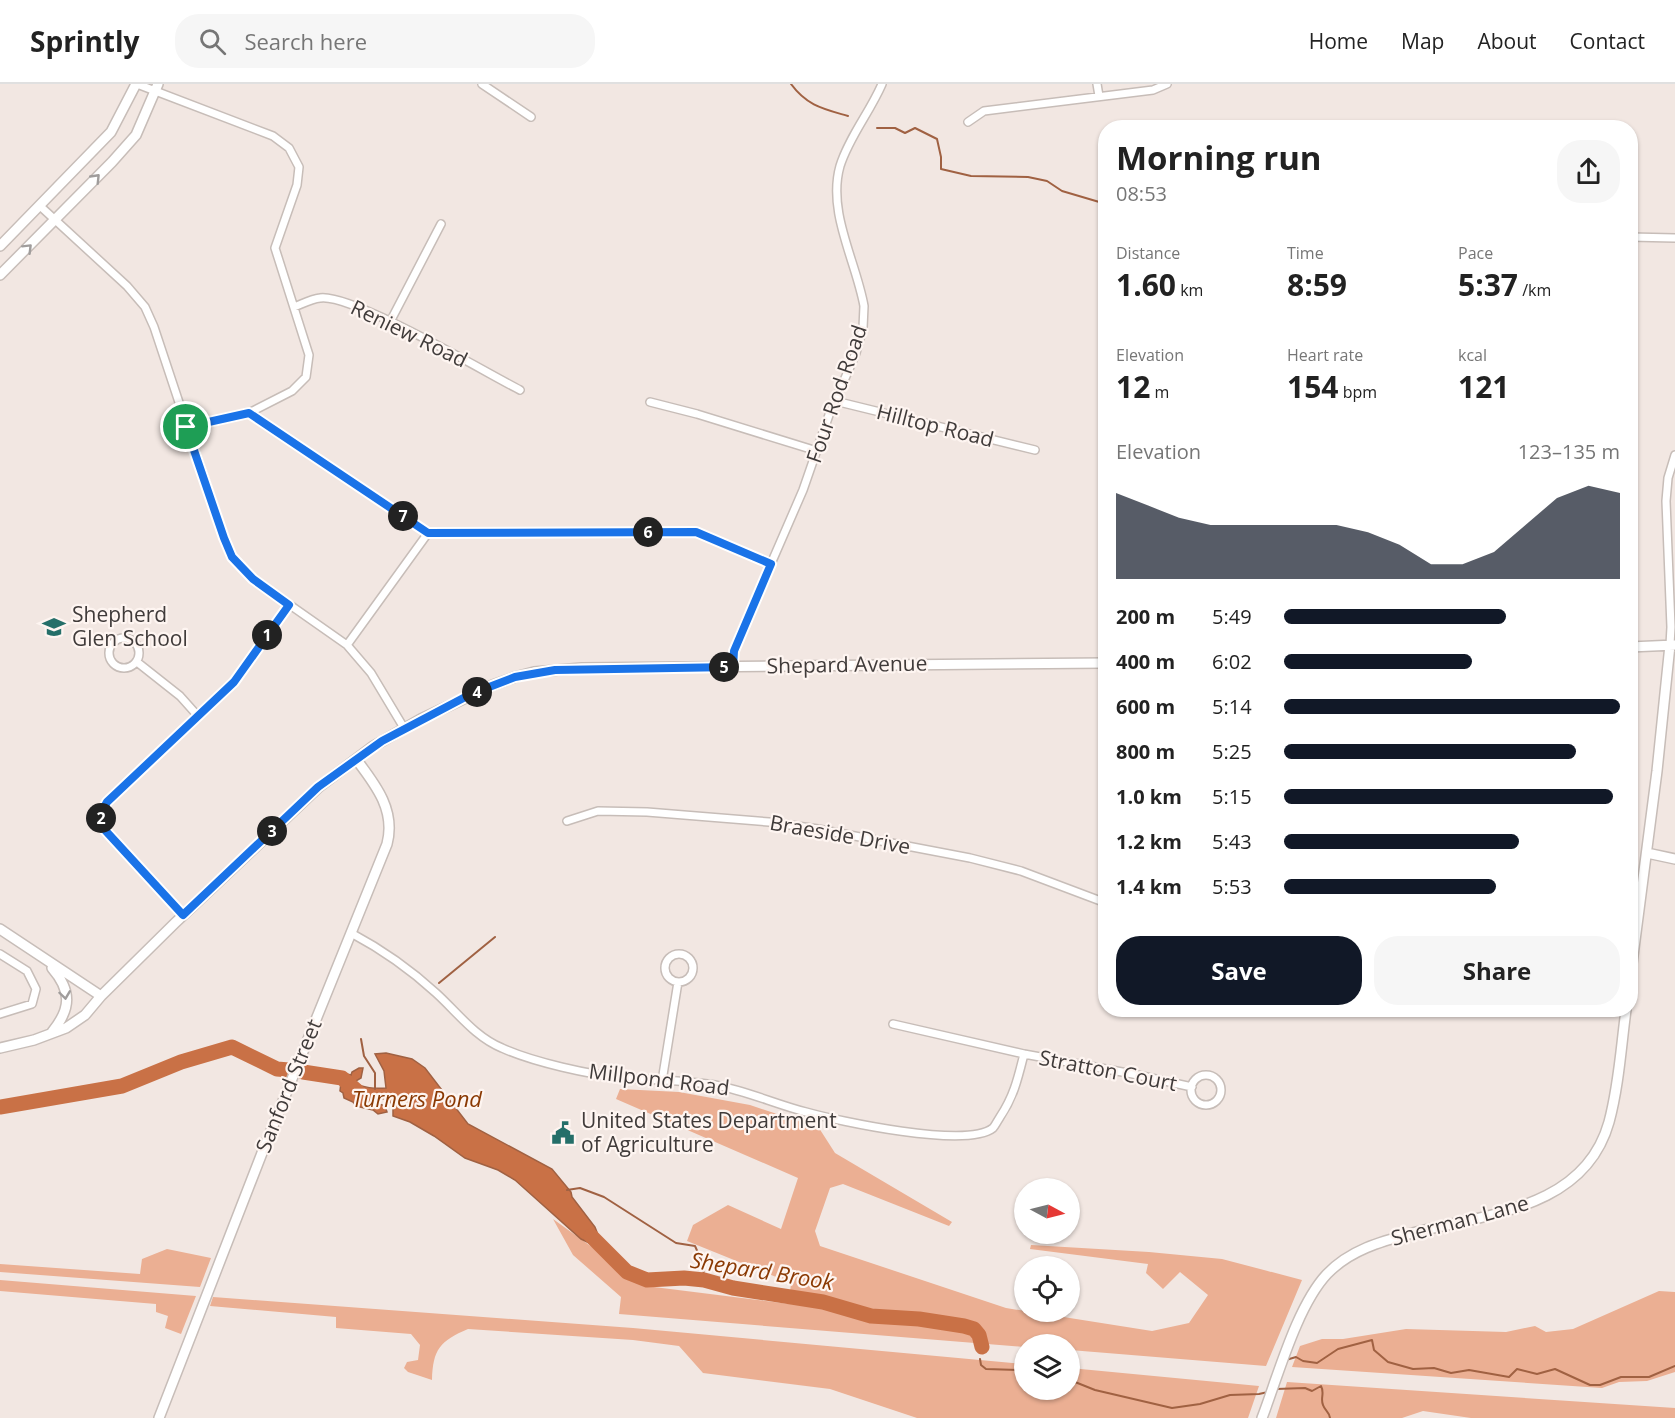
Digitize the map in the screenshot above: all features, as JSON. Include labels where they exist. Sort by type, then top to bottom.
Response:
[{"type":"street","points":[[0,246],[111,132],[137,84],[157,87],[273,136],[289,148],[299,167],[297,185],[275,248],[309,355],[306,377],[292,391],[249,413],[186,427]]},
{"type":"street","points":[[482,84],[531,117]]},
{"type":"street","name":"Four Rod Road","points":[[733,667],[734,651],[803,490],[835,401],[861,339],[864,318],[861,288],[840,216],[838,181],[844,155],[882,84]]},
{"type":"street","points":[[1097,84],[1099,96]]},
{"type":"street","points":[[968,122],[984,111],[1153,90],[1167,84]]},
{"type":"street","points":[[0,275],[56,220],[136,135],[157,87]]},
{"type":"street","points":[[40,206],[127,286],[145,307],[154,327],[186,427],[232,557],[253,579],[347,645],[371,673],[405,728]]},
{"type":"street","points":[[390,322],[441,224]]},
{"type":"street","points":[[1638,237],[1675,238]]},
{"type":"street","name":"Reniew Road","points":[[294,307],[321,298],[346,301],[520,390]]},
{"type":"street","name":"Hilltop Road","points":[[835,401],[1035,450]]},
{"type":"street","points":[[650,402],[817,451]]},
{"type":"street","points":[[249,413],[428,533],[696,532],[771,564]]},
{"type":"street","points":[[1638,920],[1672,645],[1666,501],[1668,478],[1675,455]]},
{"type":"street","points":[[347,645],[428,533]]},
{"type":"street","points":[[183,915],[104,829],[100,815],[107,802],[234,682],[289,605]]},
{"type":"street","points":[[122,638],[134,641],[140,651],[136,662],[126,668],[115,665],[109,655],[112,643],[122,638]]},
{"type":"street","points":[[1638,647],[1672,645]]},
{"type":"street","points":[[136,662],[180,696],[197,715]]},
{"type":"street","name":"Shepard Avenue","points":[[0,1048],[51,1034],[85,1015],[101,996],[183,915],[318,787],[356,759],[405,728],[493,685],[534,672],[582,668],[1098,663]]},
{"type":"street","name":"Sanford Street","points":[[159,1418],[250,1183],[387,844],[390,823],[384,801],[356,759]]},
{"type":"street","name":"Braeside Drive","points":[[567,821],[598,811],[637,812],[769,822],[818,829],[970,858],[1021,871],[1098,900]]},
{"type":"street","points":[[1647,853],[1675,859]]},
{"type":"street","points":[[0,929],[101,996]]},
{"type":"street","name":"Millpond Road","points":[[351,933],[370,943],[413,974],[477,1032],[501,1048],[534,1059],[594,1073],[711,1084],[736,1089],[802,1112],[841,1121],[950,1137],[972,1135],[992,1129],[1014,1094],[1024,1054]]},
{"type":"street","points":[[0,954],[27,971],[36,989],[32,1004],[0,1014]]},
{"type":"street","points":[[683,954],[692,961],[693,972],[689,979],[678,982],[667,975],[665,967],[671,956],[683,954]]},
{"type":"street","points":[[44,958],[66,987],[67,997],[66,1008],[60,1022],[51,1034]]},
{"type":"street","points":[[662,1081],[678,982]]},
{"type":"street","name":"Sherman Lane","points":[[1262,1418],[1298,1321],[1321,1281],[1335,1266],[1354,1253],[1387,1240],[1526,1205],[1556,1191],[1578,1174],[1596,1152],[1608,1124],[1625,1017]]},
{"type":"street","name":"Stratton Court","points":[[893,1024],[1024,1054],[1192,1087]]},
{"type":"street","name":"Stratton Court","points":[[1206,1075],[1215,1078],[1221,1090],[1217,1099],[1204,1104],[1195,1099],[1192,1087],[1197,1078],[1206,1075]]},
{"type":"shaded area","points":[[620,1089],[679,1092],[750,1105],[819,1128],[835,1153],[952,1222],[949,1226],[843,1184],[830,1188],[815,1231],[820,1246],[1014,1309],[1014,1322],[1080,1322],[1080,1320],[1152,1331],[1189,1323],[1208,1295],[1180,1272],[1163,1289],[1146,1273],[1148,1264],[1030,1249],[1031,1245],[1222,1259],[1302,1280],[1266,1366],[1080,1351],[1080,1334],[1014,1334],[1014,1346],[619,1314],[621,1297],[573,1255],[553,1219],[646,1286],[789,1304],[791,1283],[687,1241],[693,1225],[728,1205],[781,1229],[798,1178],[616,1099]]},
{"type":"shaded area","points":[[167,1249],[211,1258],[200,1287],[0,1272],[0,1264],[140,1274],[142,1259]]},
{"type":"shaded area","points":[[0,1280],[196,1296],[181,1334],[165,1328],[168,1316],[156,1312],[156,1304],[0,1291]]},
{"type":"shaded area","points":[[1659,1291],[1675,1292],[1675,1372],[1647,1381],[1619,1382],[1602,1388],[1292,1367],[1300,1346],[1322,1339],[1343,1339],[1406,1329],[1506,1332],[1535,1326],[1546,1332],[1573,1329]]},
{"type":"shaded area","points":[[213,1297],[633,1328],[1014,1363],[1014,1400],[1080,1400],[1080,1369],[1259,1386],[1248,1418],[917,1418],[830,1389],[703,1373],[679,1346],[633,1340],[468,1329],[440,1347],[434,1361],[432,1380],[408,1372],[404,1368],[407,1362],[418,1360],[420,1345],[411,1334],[336,1328],[336,1317],[210,1306]]},
{"type":"shaded area","points":[[1287,1382],[1675,1408],[1675,1418],[1471,1418],[1423,1411],[1402,1418],[1276,1418]]},
{"type":"water","name":"Turners Pond","points":[[386,1053],[412,1059],[425,1068],[468,1124],[552,1169],[595,1227],[604,1250],[581,1239],[515,1180],[498,1170],[465,1158],[410,1122],[393,1116],[393,1105],[387,1099],[375,1098],[374,1102],[385,1106],[387,1112],[378,1114],[373,1110],[356,1106],[344,1098],[340,1091],[342,1073],[351,1075],[359,1068],[363,1068],[361,1078],[354,1082],[369,1088],[386,1088],[384,1071],[375,1054]]},
{"type":"waterway","points":[[791,84],[810,102],[848,116]]},
{"type":"waterway","points":[[877,128],[895,128],[905,133],[915,128],[937,139],[941,169],[971,176],[1028,177],[1047,181],[1062,191],[1098,202]]},
{"type":"waterway","points":[[439,983],[495,937]]},
{"type":"waterway","points":[[361,1039],[364,1056],[375,1073],[375,1089]]},
{"type":"waterway","name":"Shepard Brook","points":[[0,1107],[122,1086],[181,1062],[232,1047],[277,1069],[289,1070]]},
{"type":"waterway","name":"Shepard Brook","points":[[303,1072],[342,1078],[357,1091]]},
{"type":"waterway","points":[[567,1190],[580,1188],[604,1197],[676,1243],[695,1246],[703,1264],[704,1280]]},
{"type":"waterway","name":"Shepard Brook","points":[[591,1236],[627,1272],[647,1280],[684,1278],[704,1280],[733,1288],[823,1302],[871,1316],[919,1319],[964,1326],[974,1329],[979,1335],[982,1347]]},
{"type":"waterway","name":"Shepard Brook","points":[[1286,1360],[1296,1357],[1303,1361],[1317,1363],[1338,1349],[1372,1340],[1374,1350],[1388,1362],[1413,1369],[1434,1368],[1451,1373],[1469,1370],[1509,1377],[1517,1369],[1537,1374],[1555,1369],[1590,1385],[1600,1385],[1621,1377],[1649,1377],[1675,1366]]},
{"type":"waterway","name":"Shepard Brook","points":[[980,1359],[981,1365],[986,1369],[1014,1370]]},
{"type":"waterway","name":"Shepard Brook","points":[[1080,1384],[1095,1390],[1172,1408],[1200,1404],[1230,1395],[1268,1392]]},
{"type":"waterway","points":[[1276,1389],[1305,1388],[1312,1391],[1321,1386],[1322,1402],[1330,1418]]},
{"type":"place","name":"Shepherd Glen School","points":[[54,627]]},
{"type":"place","name":"United States Department of Agriculture","points":[[563,1133]]},
{"type":"route","points":[[249,413],[428,533],[696,532],[771,564],[734,651],[733,667],[582,668],[534,672],[471,694],[372,747],[318,787],[183,915],[104,829],[100,815],[107,802],[234,682],[289,605],[253,579],[232,557],[186,427],[249,413]]}]
